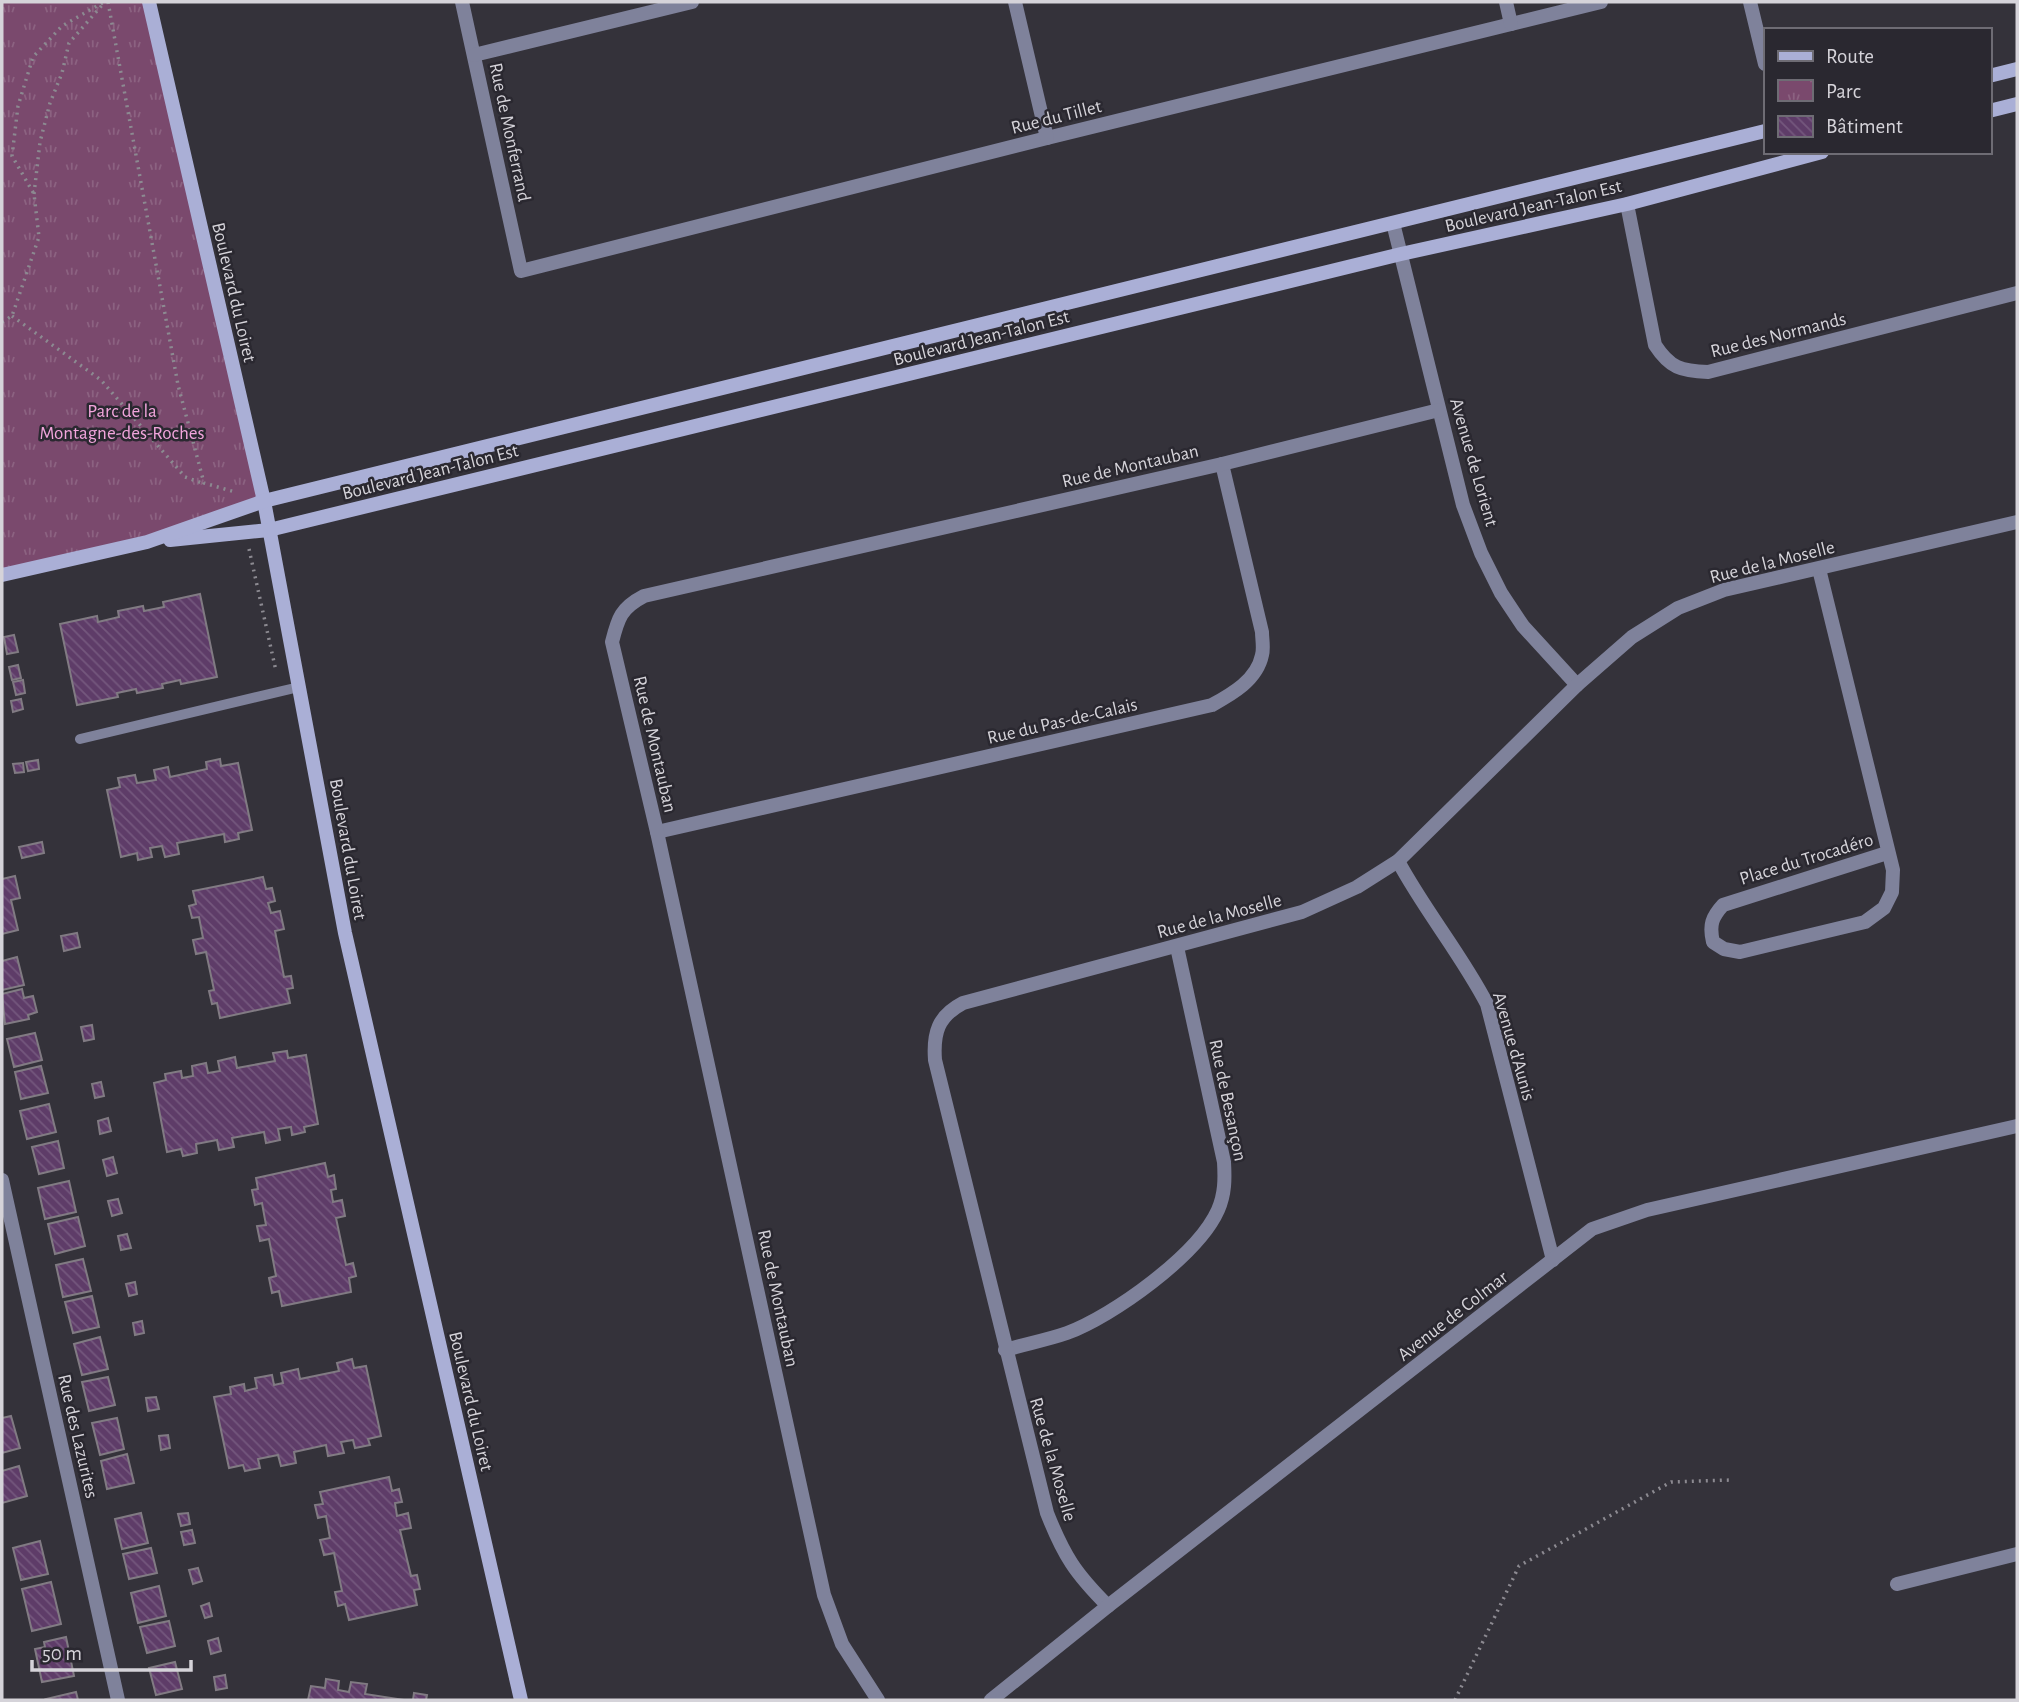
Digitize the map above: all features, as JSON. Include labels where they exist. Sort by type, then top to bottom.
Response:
[{"type":"street","name":"Boulevard du Loiret","points":[[149,2],[264,501],[345,933],[521,1700]]},
{"type":"street","name":"Rue de Monferrand","points":[[462,2],[521,271]]},
{"type":"street","points":[[474,55],[692,2]]},
{"type":"street","points":[[1015,2],[1048,138]]},
{"type":"street","points":[[1506,2],[1511,24]]},
{"type":"street","name":"Rue du Tillet","points":[[521,271],[1601,2]]},
{"type":"street","points":[[1750,2],[1764,60]]},
{"type":"street","points":[[1991,76],[2017,69]]},
{"type":"street","points":[[1991,110],[2017,104]]},
{"type":"street","name":"Boulevard Jean-Talon Est","points":[[2,575],[147,542],[264,501],[1764,131]]},
{"type":"street","name":"Boulevard Jean-Talon Est","points":[[147,542],[269,530],[1401,254],[1627,204],[1788,156]]},
{"type":"street","name":"Rue des Normands","points":[[1627,204],[1655,345],[1664,359],[1676,368],[1691,372],[1708,372],[2017,293]]},
{"type":"street","name":"Avenue de Lorient","points":[[1393,223],[1463,505],[1486,563],[1523,626],[1577,685]]},
{"type":"street","name":"Rue de Montauban","points":[[878,1700],[842,1644],[824,1595],[657,832],[612,642],[617,622],[627,605],[644,596],[1222,464],[1439,410]]},
{"type":"street","name":"Rue du Pas-de-Calais","points":[[657,832],[1212,705],[1240,689],[1254,673],[1262,655],[1262,632],[1222,464]]},
{"type":"street","name":"Rue de la Moselle","points":[[1108,1606],[1079,1577],[1056,1537],[1047,1513],[935,1060],[933,1039],[940,1021],[950,1010],[963,1003],[1302,912],[1357,887],[1398,861],[1577,685],[1632,637],[1678,608],[1724,590],[2017,522]]},
{"type":"street","name":"Place du Trocadéro","points":[[1819,569],[1893,870],[1892,892],[1884,908],[1865,922],[1740,952],[1724,949],[1713,942],[1709,927],[1714,915],[1723,905],[1887,853]]},
{"type":"street","name":"Avenue d'Aunis","points":[[1398,861],[1417,897],[1475,981],[1487,1004],[1553,1260]]},
{"type":"street","name":"Rue de Besançon","points":[[1005,1350],[1069,1332],[1113,1309],[1166,1271],[1206,1231],[1219,1209],[1225,1188],[1224,1162],[1177,947]]},
{"type":"street","name":"Avenue de Colmar","points":[[991,1700],[1592,1229],[1647,1210],[2017,1126]]},
{"type":"street","name":"Rue des Lazurites","points":[[2,1180],[118,1700]]},
{"type":"street","points":[[1896,1584],[2017,1554]]},
{"type":"lane","points":[[80,739],[299,687]]},
{"type":"path","points":[[34,194],[12,156],[18,106],[33,57],[62,26],[106,2]]},
{"type":"path","points":[[2,322],[12,316],[39,237],[34,194],[40,142],[69,43],[106,2]]},
{"type":"path","points":[[106,2],[178,384],[204,483]]},
{"type":"path","points":[[12,316],[101,380],[185,477],[264,501]]},
{"type":"path","points":[[1455,1700],[1519,1566],[1671,1482],[1731,1480]]},
{"type":"green space","name":"Parc de la Montagne-des-Roches","points":[[2,2],[149,2],[264,501],[147,542],[2,576]]},
{"type":"building","points":[[200,594],[217,677],[181,684],[180,680],[162,684],[163,688],[137,693],[136,689],[117,693],[118,697],[77,705],[60,624],[97,616],[98,622],[119,617],[118,611],[143,606],[144,611],[164,607],[163,602]]},
{"type":"building","points":[[14,635],[18,652],[7,654],[4,637]]},
{"type":"building","points":[[18,665],[21,678],[12,680],[9,667]]},
{"type":"building","points":[[23,680],[25,693],[16,695],[13,682]]},
{"type":"building","points":[[21,699],[23,709],[13,712],[11,701]]},
{"type":"building","points":[[220,759],[221,766],[238,763],[252,830],[238,833],[239,839],[225,842],[224,834],[177,843],[179,854],[165,857],[162,846],[150,848],[152,857],[138,860],[137,853],[121,857],[107,790],[120,787],[118,778],[135,775],[137,783],[156,780],[154,770],[168,767],[170,777],[207,769],[206,762]]},
{"type":"building","points":[[38,760],[39,769],[28,771],[26,762]]},
{"type":"building","points":[[23,763],[24,772],[15,773],[13,764]]},
{"type":"building","points":[[42,842],[44,853],[22,858],[19,847]]},
{"type":"building","points":[[15,876],[20,898],[11,900],[18,930],[2,934],[2,879]]},
{"type":"building","points":[[263,877],[266,889],[272,888],[275,901],[268,903],[271,913],[280,911],[284,929],[275,931],[284,977],[291,976],[293,988],[287,989],[290,1003],[220,1018],[217,1003],[212,1004],[209,991],[214,990],[206,952],[196,954],[193,940],[203,938],[199,917],[192,918],[189,906],[196,904],[193,891]]},
{"type":"building","points":[[77,933],[80,947],[64,951],[61,936]]},
{"type":"building","points":[[17,957],[24,985],[2,990],[2,961]]},
{"type":"building","points":[[22,989],[24,998],[33,996],[37,1012],[28,1015],[29,1019],[5,1024],[2,994]]},
{"type":"building","points":[[92,1025],[94,1039],[84,1041],[81,1027]]},
{"type":"building","points":[[35,1033],[42,1060],[14,1067],[7,1039]]},
{"type":"building","points":[[287,1051],[288,1058],[306,1055],[318,1124],[304,1127],[305,1132],[292,1135],[291,1127],[278,1129],[280,1140],[266,1143],[264,1132],[232,1138],[234,1147],[219,1150],[217,1140],[196,1144],[197,1153],[183,1156],[181,1149],[167,1152],[154,1083],[166,1080],[165,1074],[181,1071],[182,1078],[193,1076],[192,1066],[206,1063],[208,1073],[220,1071],[218,1061],[235,1057],[237,1068],[275,1061],[273,1053]]},
{"type":"building","points":[[41,1066],[48,1093],[21,1099],[15,1072]]},
{"type":"building","points":[[101,1082],[104,1096],[95,1098],[92,1084]]},
{"type":"building","points":[[49,1104],[56,1132],[27,1139],[20,1111]]},
{"type":"building","points":[[108,1118],[111,1131],[100,1134],[98,1121]]},
{"type":"building","points":[[58,1141],[64,1168],[39,1174],[32,1147]]},
{"type":"building","points":[[113,1157],[117,1173],[107,1176],[103,1160]]},
{"type":"building","points":[[325,1163],[328,1177],[334,1175],[336,1189],[331,1190],[333,1202],[342,1200],[345,1216],[336,1218],[346,1265],[353,1263],[356,1276],[349,1278],[351,1292],[282,1306],[279,1291],[272,1293],[269,1278],[276,1276],[269,1239],[260,1241],[257,1226],[266,1225],[262,1203],[255,1205],[252,1190],[258,1189],[256,1178]]},
{"type":"building","points":[[69,1181],[76,1212],[45,1219],[38,1188]]},
{"type":"building","points":[[118,1199],[122,1213],[112,1216],[108,1201]]},
{"type":"building","points":[[78,1217],[85,1246],[55,1254],[48,1224]]},
{"type":"building","points":[[127,1234],[131,1248],[121,1250],[118,1236]]},
{"type":"building","points":[[83,1259],[91,1291],[63,1297],[56,1265]]},
{"type":"building","points":[[135,1282],[137,1294],[129,1296],[126,1284]]},
{"type":"building","points":[[92,1296],[99,1327],[73,1333],[65,1302]]},
{"type":"building","points":[[142,1321],[144,1333],[135,1335],[133,1323]]},
{"type":"building","points":[[100,1337],[108,1369],[82,1375],[74,1344]]},
{"type":"building","points":[[352,1359],[354,1368],[366,1366],[381,1436],[368,1439],[370,1445],[355,1448],[353,1440],[341,1442],[344,1453],[328,1456],[326,1445],[294,1452],[296,1463],[281,1466],[278,1455],[258,1459],[260,1468],[245,1471],[243,1465],[229,1468],[214,1397],[231,1394],[230,1387],[244,1384],[245,1391],[257,1388],[255,1378],[272,1375],[274,1385],[283,1383],[281,1373],[298,1369],[300,1379],[339,1371],[337,1363]]},
{"type":"building","points":[[108,1377],[115,1405],[89,1411],[82,1382]]},
{"type":"building","points":[[156,1397],[159,1409],[148,1411],[146,1398]]},
{"type":"building","points":[[11,1416],[20,1448],[2,1453],[2,1418]]},
{"type":"building","points":[[117,1418],[124,1449],[100,1455],[92,1423]]},
{"type":"building","points":[[168,1435],[170,1448],[161,1450],[159,1436]]},
{"type":"building","points":[[127,1454],[134,1483],[107,1489],[101,1461]]},
{"type":"building","points":[[19,1466],[27,1496],[2,1503],[2,1471]]},
{"type":"building","points":[[389,1477],[392,1491],[399,1489],[402,1502],[395,1503],[397,1516],[408,1513],[411,1528],[400,1530],[411,1576],[417,1575],[420,1589],[414,1590],[417,1605],[349,1620],[345,1604],[338,1606],[335,1592],[342,1591],[334,1553],[324,1555],[320,1540],[330,1538],[326,1516],[318,1518],[315,1505],[323,1504],[320,1492]]},
{"type":"building","points":[[141,1513],[148,1543],[122,1549],[115,1519]]},
{"type":"building","points":[[188,1513],[190,1524],[181,1526],[178,1514]]},
{"type":"building","points":[[192,1530],[195,1543],[184,1545],[181,1532]]},
{"type":"building","points":[[40,1541],[48,1574],[21,1580],[13,1548]]},
{"type":"building","points":[[151,1548],[157,1573],[129,1579],[123,1554]]},
{"type":"building","points":[[198,1568],[202,1581],[193,1584],[189,1570]]},
{"type":"building","points":[[51,1582],[61,1624],[32,1631],[22,1589]]},
{"type":"building","points":[[159,1586],[166,1616],[138,1623],[131,1593]]},
{"type":"building","points":[[209,1603],[212,1616],[205,1618],[201,1606]]},
{"type":"building","points":[[169,1621],[175,1646],[147,1653],[140,1627]]},
{"type":"building","points":[[66,1637],[74,1676],[42,1682],[35,1649],[45,1647],[44,1642]]},
{"type":"building","points":[[218,1638],[221,1651],[211,1654],[208,1641]]},
{"type":"building","points":[[175,1662],[182,1689],[156,1695],[149,1668]]},
{"type":"building","points":[[225,1675],[227,1688],[216,1690],[214,1677]]},
{"type":"building","points":[[326,1679],[339,1681],[338,1690],[349,1692],[351,1682],[367,1684],[365,1694],[404,1700],[308,1700],[311,1686],[325,1688]]},
{"type":"building","points":[[76,1692],[78,1700],[46,1699]]},
{"type":"building","points":[[414,1693],[427,1695],[426,1700],[413,1700]]}]
